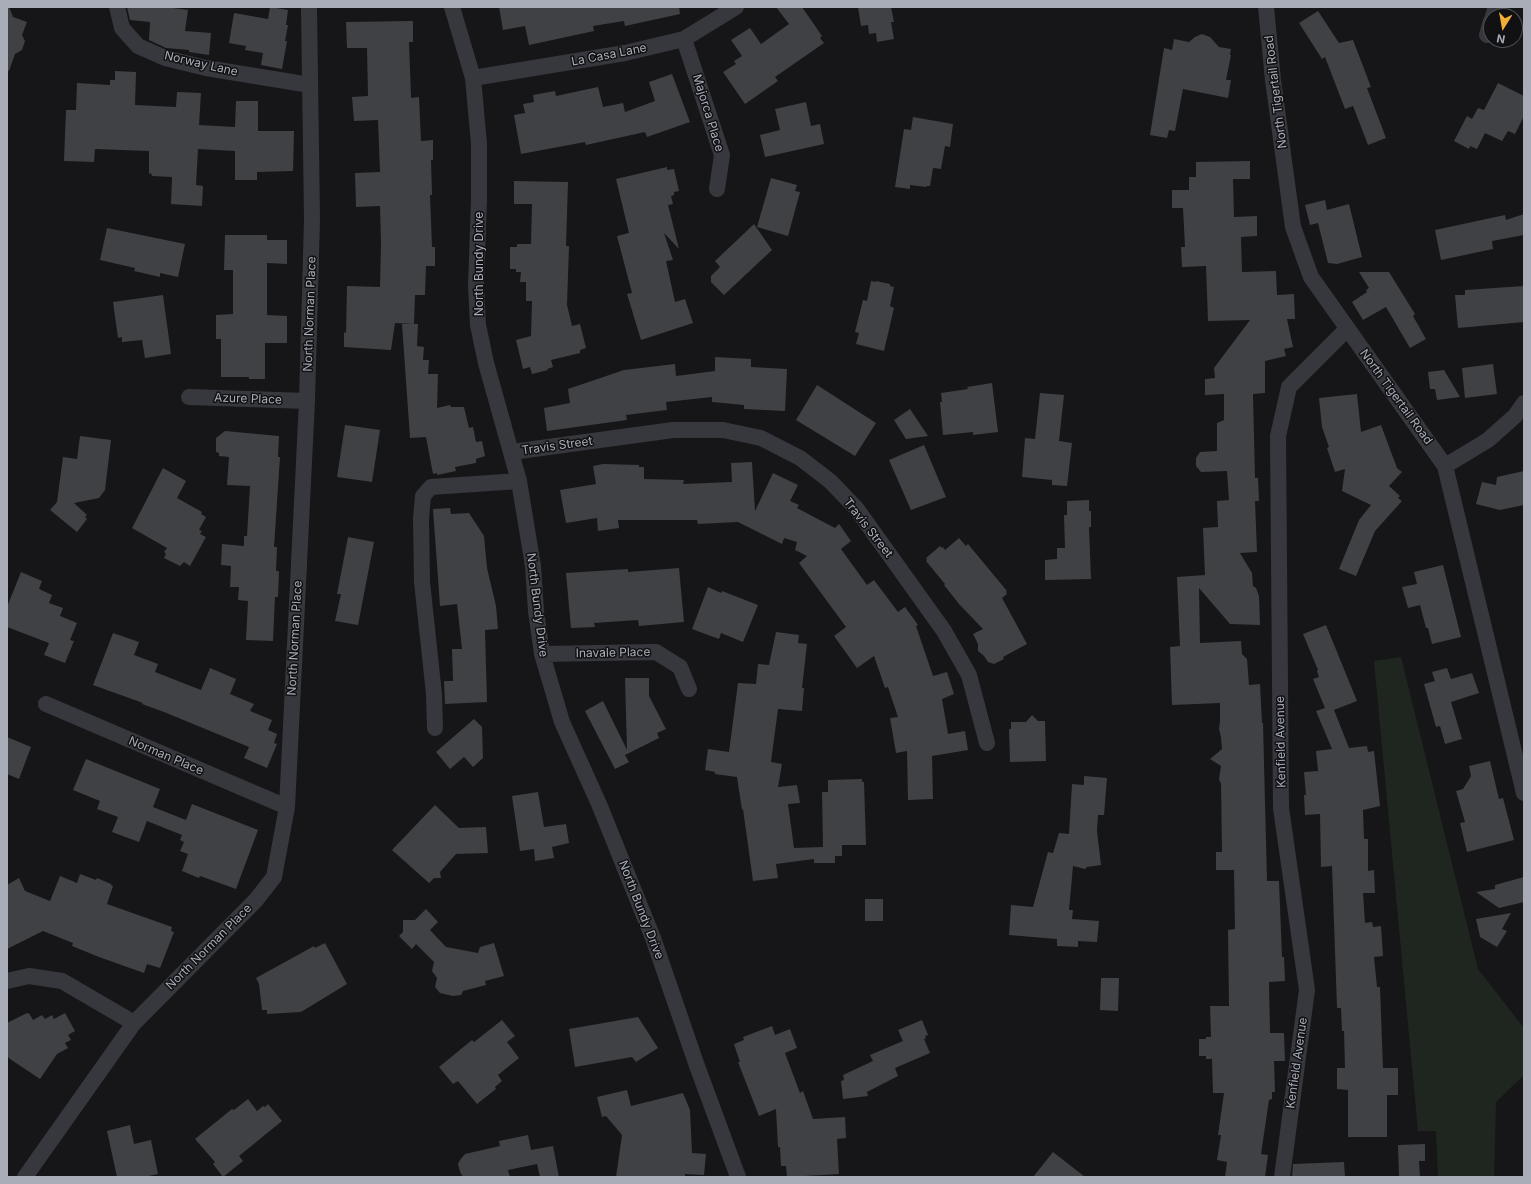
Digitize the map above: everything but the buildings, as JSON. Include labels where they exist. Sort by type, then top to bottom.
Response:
[{"type":"street","name":"Norway Lane","points":[[117,7],[122,28],[138,46],[165,58],[206,68],[310,84]]},
{"type":"street","name":"North Norman Place","points":[[25,1177],[134,1022],[256,900],[274,877],[287,807],[307,401],[312,219],[308,7]]},
{"type":"street","name":"North Bundy Drive","points":[[452,7],[473,78],[479,144],[476,285],[478,325],[486,363],[519,481],[533,566],[536,611],[542,654],[562,722],[599,804],[653,938],[694,1058],[738,1177]]},
{"type":"street","name":"La Casa Lane","points":[[473,78],[625,53],[684,38],[736,7]]},
{"type":"street","name":"North Tigertail Road","points":[[1266,7],[1273,80],[1293,227],[1311,277],[1445,466],[1524,793]]},
{"type":"street","name":"Majorca Place","points":[[684,38],[722,155],[717,189]]},
{"type":"street","name":"Kenfield Avenue","points":[[1282,1177],[1307,990],[1281,808],[1278,436],[1289,387],[1347,329]]},
{"type":"street","name":"Azure Place","points":[[189,397],[307,401]]},
{"type":"street","points":[[1445,466],[1488,440],[1515,416],[1524,403]]},
{"type":"street","name":"Travis Street","points":[[512,452],[672,430],[723,430],[761,438],[800,458],[830,481],[856,508],[944,631],[969,675],[987,743]]},
{"type":"street","points":[[435,728],[434,694],[422,582],[421,519],[423,496],[431,487],[519,481]]},
{"type":"street","name":"Inavale Place","points":[[542,654],[656,652],[680,667],[689,689]]},
{"type":"street","name":"Norman Place","points":[[46,704],[287,807]]},
{"type":"street","points":[[7,981],[30,976],[62,980],[134,1022]]},
{"type":"shaded area","points":[[1401,657],[1478,969],[1524,1028],[1524,1075],[1496,1102],[1494,1177],[1438,1177],[1436,1131],[1418,1131],[1374,661]]}]
